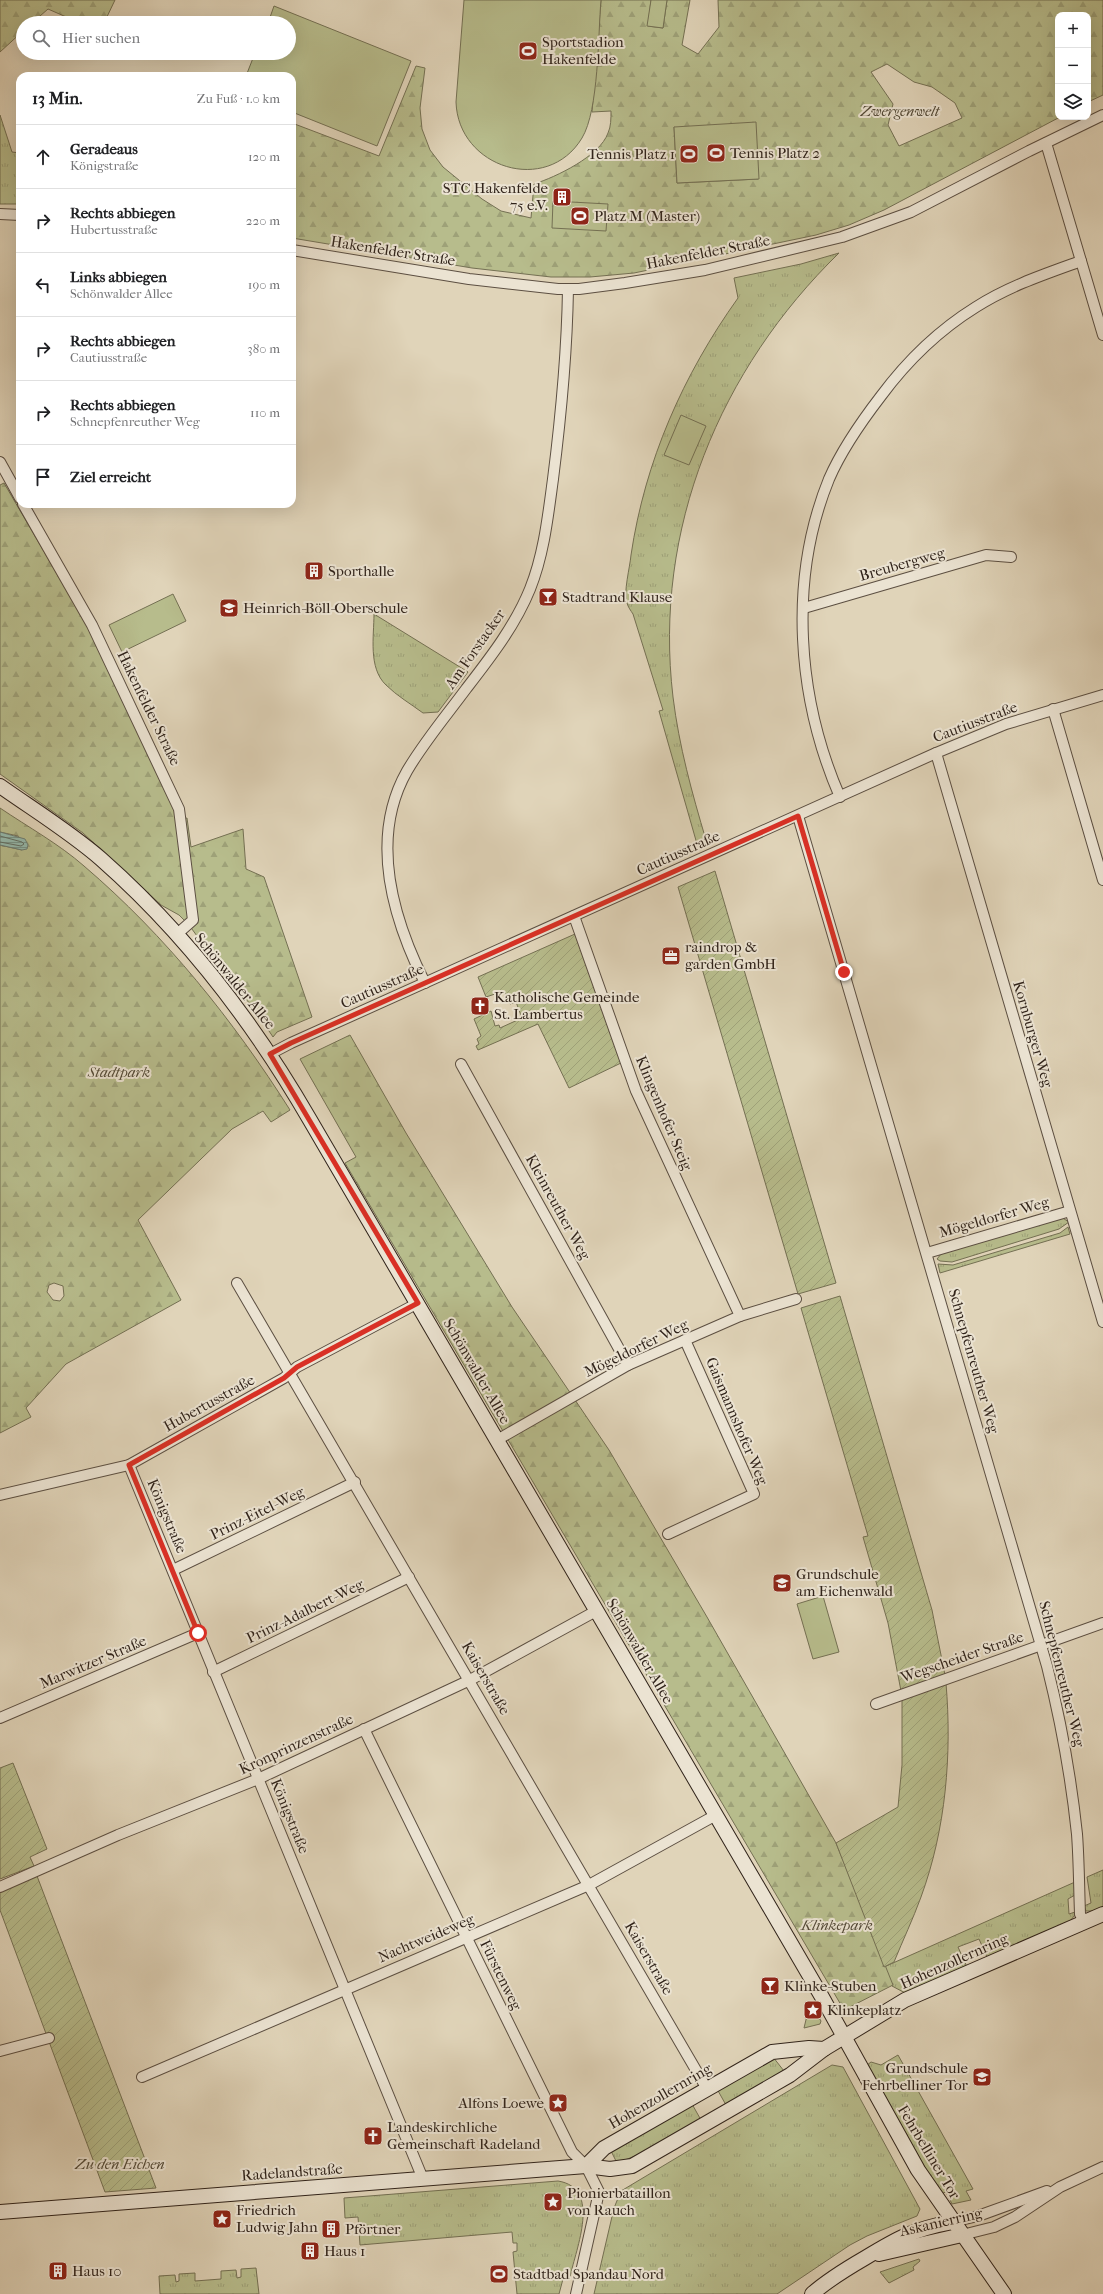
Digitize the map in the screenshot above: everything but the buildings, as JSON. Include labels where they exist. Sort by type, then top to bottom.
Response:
[{"type":"main road","name":"Schönwalder Allee","points":[[0,786],[100,858],[142,897],[219,984],[270,1054],[418,1303],[596,1611],[845,2036]]},
{"type":"main road","name":"Hohenzollernring","points":[[586,2166],[610,2169],[632,2166],[790,2075],[824,2049],[905,2000],[1103,1914]]},
{"type":"main road","name":"Fehrbelliner Tor","points":[[845,2036],[918,2170],[952,2222],[1004,2294]]},
{"type":"main road","name":"Hohenzollernring","points":[[586,2166],[604,2148],[772,2052],[787,2049],[824,2049]]},
{"type":"main road","name":"Radelandstraße","points":[[0,2212],[586,2166]]},
{"type":"main road","name":"Askanierring","points":[[812,2294],[834,2277],[886,2244],[912,2231],[952,2222]]},
{"type":"main road","name":"Askanierring","points":[[867,2257],[962,2235]]},
{"type":"street","name":"Hakenfelder Straße","points":[[296,251],[469,279],[568,289],[625,283],[705,270],[842,237],[911,212],[1103,115]]},
{"type":"street","points":[[1046,143],[1103,335]]},
{"type":"street","points":[[0,214],[16,215]]},
{"type":"street","points":[[840,797],[828,765],[810,703],[803,638],[804,608],[811,544],[825,491],[849,441],[891,383],[923,349],[975,308],[1026,281],[1081,260]]},
{"type":"street","name":"Am Forstacker","points":[[425,982],[398,915],[390,886],[388,844],[392,813],[407,772],[428,740],[501,642],[516,618],[532,582],[545,536],[561,419],[568,289]]},
{"type":"street","points":[[0,462],[16,491]]},
{"type":"street","name":"Hakenfelder Straße","points":[[25,508],[92,625],[179,809],[193,920],[176,934]]},
{"type":"street","name":"Breubergweg","points":[[804,608],[986,555],[1011,557]]},
{"type":"street","name":"Cautiusstraße","points":[[270,1054],[425,982],[936,753],[1006,724],[1103,695]]},
{"type":"street","points":[[1053,709],[1103,880]]},
{"type":"street","name":"Kornburger Weg","points":[[936,753],[1103,1322]]},
{"type":"street","name":"Schnepfenreuther Weg","points":[[798,816],[1042,1645],[1065,1748],[1077,1836],[1080,1914],[1084,1922]]},
{"type":"street","name":"Klingenhofer Steig","points":[[574,916],[634,1087],[740,1316]]},
{"type":"street","name":"Kleinreuther Weg","points":[[461,1064],[628,1365]]},
{"type":"street","name":"Mögeldorfer Weg","points":[[927,1253],[1070,1211]]},
{"type":"street","name":"Kaiserstraße","points":[[237,1283],[708,2089]]},
{"type":"street","name":"Mögeldorfer Weg","points":[[497,1440],[628,1365],[740,1316],[796,1299]]},
{"type":"street","name":"Hubertusstraße","points":[[0,1495],[129,1465],[290,1373],[297,1367],[418,1303]]},
{"type":"street","name":"Gaismannshofer Weg","points":[[668,1534],[754,1494],[685,1340]]},
{"type":"street","name":"Königstraße","points":[[129,1465],[423,2179]]},
{"type":"street","name":"Prinz-Eitel-Weg","points":[[173,1570],[354,1482]]},
{"type":"street","name":"Prinz-Adalbert-Weg","points":[[213,1672],[410,1577]]},
{"type":"street","name":"Kronprinzenstraße","points":[[0,1887],[118,1835],[258,1779],[470,1680],[596,1611]]},
{"type":"street","name":"Wegscheider Straße","points":[[876,1704],[1103,1623]]},
{"type":"street","name":"Marwitzer Straße","points":[[0,1718],[198,1633]]},
{"type":"street","name":"Fürstenweg","points":[[364,1729],[572,2152],[586,2166]]},
{"type":"street","name":"Nachtweideweg","points":[[142,2077],[589,1885],[716,1815]]},
{"type":"street","points":[[0,2052],[49,2038]]},
{"type":"street","points":[[576,2294],[599,2192],[586,2166]]},
{"type":"street","name":"Askanierring","points":[[962,2235],[988,2230],[1001,2224],[1060,2187],[1103,2166]]},
{"type":"street","name":"Askanierring","points":[[952,2222],[978,2216],[1060,2187]]},
{"type":"green space","points":[[0,0],[115,0],[107,16],[64,16],[48,9],[40,16],[16,16],[16,37],[0,52]]},
{"type":"green space","name":"Sportstadion Hakenfelde","points":[[464,0],[601,0],[597,71],[592,109],[588,125],[582,138],[567,156],[548,166],[527,170],[507,166],[488,158],[472,144],[461,125],[456,102]]},
{"type":"green space","points":[[601,0],[651,0],[648,26],[663,28],[667,0],[690,0],[682,45],[698,54],[719,27],[718,0],[1103,0],[1103,95],[1091,101],[1091,12],[1055,12],[1055,120],[884,210],[849,225],[816,235],[634,273],[590,277],[551,277],[472,268],[296,239],[296,125],[379,156],[416,66],[425,68],[420,108],[422,129],[430,150],[443,167],[482,199],[501,211],[531,218],[534,184],[565,171],[596,150],[603,142],[609,131],[611,111],[592,112]],"holes":[[[887,64],[914,82],[932,87],[955,103],[962,118],[899,146],[888,125],[893,104],[871,72]],[[674,127],[758,179],[677,183]]]},
{"type":"green space","points":[[651,0],[667,0],[663,28],[647,26]]},
{"type":"green space","points":[[274,6],[411,61],[377,146],[296,114],[296,72],[248,72],[252,60],[296,60],[296,16],[270,16]]},
{"type":"green space","points":[[0,115],[12,152],[16,152],[16,204],[0,204]]},
{"type":"green space","points":[[756,122],[759,179],[677,183],[674,127]]},
{"type":"green space","name":"Platz M (Master)","points":[[553,201],[608,204],[606,231],[552,228]]},
{"type":"green space","points":[[839,253],[797,298],[760,348],[729,400],[704,456],[685,513],[674,573],[670,634],[673,697],[682,751],[706,840],[697,844],[659,711],[663,710],[633,614],[626,599],[627,580],[637,520],[646,486],[669,420],[700,357],[738,298],[734,278],[801,264]]},
{"type":"green space","points":[[681,415],[706,426],[689,465],[664,455]]},
{"type":"green space","points":[[4,483],[16,504],[16,508],[19,508],[88,627],[171,802],[178,820],[187,818],[191,847],[243,829],[246,869],[264,877],[312,1017],[277,1032],[273,1037],[253,1007],[232,984],[189,925],[179,915],[161,905],[83,833],[0,774],[0,485]]},
{"type":"green space","points":[[173,594],[186,621],[122,652],[109,625]]},
{"type":"green space","points":[[374,614],[468,672],[438,712],[423,713],[395,693],[380,678],[374,661],[373,651]]},
{"type":"green space","name":"Stadtpark","points":[[0,808],[64,850],[114,893],[143,921],[196,980],[245,1044],[290,1110],[271,1122],[263,1111],[232,1129],[138,1220],[181,1300],[66,1364],[26,1408],[31,1417],[0,1433],[0,845],[22,850],[18,836],[0,832]],"holes":[[[54,1283],[63,1286],[64,1296],[60,1301],[53,1300],[47,1292],[49,1285]]]},
{"type":"green space","points":[[715,871],[836,1283],[798,1294],[678,887]]},
{"type":"green space","points":[[575,934],[621,1063],[569,1088],[538,1024],[478,1050],[476,1046],[479,1044],[477,1039],[481,1036],[474,1019],[491,1011],[495,1026],[499,1025],[500,1028],[522,1018],[516,1002],[510,1004],[504,991],[486,997],[478,977]]},
{"type":"green space","name":"Klinkepark","points":[[350,1035],[406,1133],[512,1307],[609,1450],[707,1617],[836,1843],[893,1985],[844,2010],[345,1163],[356,1157],[300,1059]]},
{"type":"green space","points":[[1061,1217],[1069,1222],[1059,1229],[952,1262],[940,1261],[937,1259],[941,1254]]},
{"type":"green space","points":[[1068,1227],[1070,1234],[940,1273],[938,1264],[953,1265],[1060,1233]]},
{"type":"green space","points":[[840,1296],[932,1610],[945,1675],[901,1691],[888,1623],[863,1537],[868,1536],[801,1308]]},
{"type":"green space","points":[[823,1596],[839,1652],[813,1659],[797,1604]]},
{"type":"green space","points":[[946,1683],[948,1710],[947,1764],[945,1791],[936,1845],[921,1897],[894,1962],[884,1967],[836,1843],[898,1807],[902,1765],[902,1699]]},
{"type":"green space","points":[[13,1763],[47,1849],[30,1857],[34,1866],[0,1879],[0,1768]]},
{"type":"green space","points":[[1103,1870],[1103,1907],[1094,1911],[1086,1911],[1084,1906],[1091,1903],[1087,1877]]},
{"type":"green space","name":"Zu den Eichen","points":[[37,1876],[156,2188],[105,2192],[0,1910],[0,1891]]},
{"type":"green space","points":[[1075,1882],[1075,1895],[1068,1899],[1069,1914],[1075,1912],[1075,1915],[1070,1921],[987,1957],[979,1939],[958,1947],[967,1967],[907,1994],[892,1986],[884,1967]]},
{"type":"green space","points":[[810,2003],[821,2021],[820,2024],[804,2028]]},
{"type":"green space","points":[[898,2055],[973,2189],[966,2191],[971,2200],[952,2204],[946,2192],[940,2194],[867,2065],[871,2062],[881,2065]]},
{"type":"green space","points":[[773,2057],[784,2071],[726,2105],[717,2089]]},
{"type":"green space","points":[[832,2065],[843,2067],[920,2209],[917,2216],[867,2236],[850,2245],[777,2294],[594,2294],[614,2208],[621,2191]]},
{"type":"green space","points":[[692,2104],[701,2120],[635,2156],[617,2163],[611,2151]]},
{"type":"green space","points":[[558,2181],[571,2186],[579,2195],[583,2207],[583,2221],[570,2277],[563,2279],[559,2294],[517,2294],[513,2252],[517,2251],[517,2243],[513,2243],[512,2232],[360,2245],[358,2217],[345,2218],[344,2198]]},
{"type":"green space","points":[[919,2259],[920,2261],[913,2267],[914,2270],[889,2283],[880,2272]]},
{"type":"green space","points":[[256,2268],[259,2294],[160,2294],[159,2276],[175,2275],[176,2282],[179,2281],[179,2274],[195,2273],[195,2281],[221,2279],[221,2271],[236,2270],[237,2278],[241,2277],[241,2269]]},
{"type":"water","points":[[0,832],[25,839],[28,845],[27,849],[22,850],[0,845]]},
{"type":"place","name":"Sportstadion Hakenfelde","points":[[528,51]]},
{"type":"place","name":"Tennis Platz 2","points":[[716,153]]},
{"type":"place","name":"Tennis Platz 1","points":[[689,154]]},
{"type":"place","name":"STC Hakenfelde 75 e.V.","points":[[562,197]]},
{"type":"place","name":"Platz M (Master)","points":[[580,216]]},
{"type":"place","name":"Sporthalle","points":[[314,571]]},
{"type":"place","name":"Stadtrand Klause","points":[[548,597]]},
{"type":"place","name":"Heinrich-Böll-Oberschule","points":[[229,608]]},
{"type":"place","name":"raindrop & garden GmbH","points":[[671,956]]},
{"type":"place","name":"Katholische Gemeinde St. Lambertus","points":[[480,1006]]},
{"type":"place","name":"Grundschule am Eichenwald","points":[[782,1583]]},
{"type":"place","name":"Klinke-Stuben","points":[[770,1986]]},
{"type":"place","name":"Klinkeplatz","points":[[813,2010]]},
{"type":"place","name":"Grundschule Fehrbelliner Tor","points":[[982,2077]]},
{"type":"place","name":"Alfons Loewe","points":[[558,2103]]},
{"type":"place","name":"Landeskirchliche Gemeinschaft Radeland","points":[[373,2136]]},
{"type":"place","name":"Pionierbataillon von Rauch","points":[[553,2202]]},
{"type":"place","name":"Friedrich Ludwig Jahn","points":[[222,2219]]},
{"type":"place","name":"Pförtner","points":[[331,2229]]},
{"type":"place","name":"Haus 1","points":[[310,2251]]},
{"type":"place","name":"Haus 10","points":[[58,2271]]},
{"type":"place","name":"Stadtbad Spandau Nord","points":[[499,2274]]},
{"type":"route","points":[[198,1633],[129,1465],[284,1378],[297,1367],[406,1311],[418,1303],[270,1054],[425,982],[798,816],[844,972]]},
{"type":"park label","name":"Zwergenwelt","points":[[900,111]]}]
